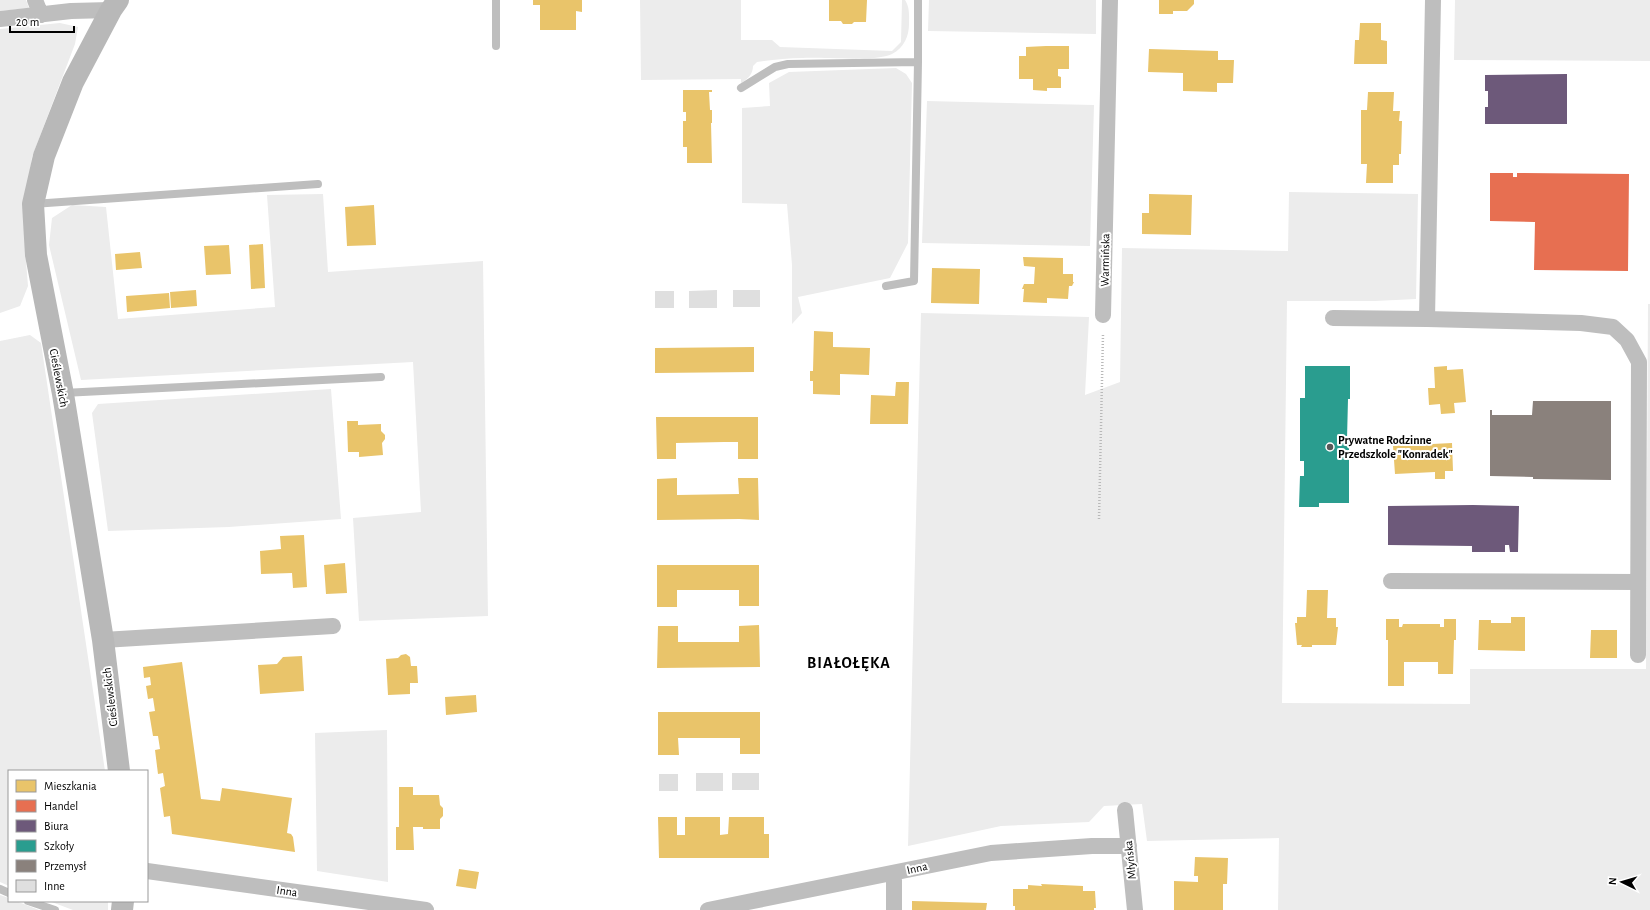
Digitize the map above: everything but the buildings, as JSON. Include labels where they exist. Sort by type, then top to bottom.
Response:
[{"type":"street","name":"Warmińska","points":[[1103,315],[1110,0]]},
{"type":"street","points":[[1427,319],[1433,0]]},
{"type":"street","points":[[0,19],[38,7],[71,11],[114,5]]},
{"type":"street","name":"Cieślewskich","points":[[114,5],[73,82],[44,156],[33,204],[36,254],[63,394],[103,640],[119,770]]},
{"type":"street","points":[[1334,318],[1581,323],[1613,327],[1627,340],[1639,362],[1638,655]]},
{"type":"street","points":[[1391,581],[1638,582]]},
{"type":"street","points":[[103,640],[333,626]]},
{"type":"street","name":"Młyńska","points":[[1125,810],[1135,910]]},
{"type":"street","name":"Inna","points":[[708,910],[991,853],[1070,847],[1129,846]]},
{"type":"street","name":"Inna","points":[[148,871],[426,910]]},
{"type":"street","points":[[894,873],[894,910]]},
{"type":"lane","points":[[496,0],[496,46]]},
{"type":"lane","points":[[886,286],[914,281],[918,0]]},
{"type":"lane","points":[[741,88],[775,67],[788,64],[918,62]]},
{"type":"lane","points":[[33,204],[318,184]]},
{"type":"lane","points":[[63,394],[381,377]]},
{"type":"lane","points":[[31,902],[55,910]]},
{"type":"path","points":[[1099,519],[1103,315]]},
{"type":"shaded area","points":[[0,0],[26,0],[29,8],[0,11]]},
{"type":"shaded area","points":[[640,0],[741,0],[741,40],[772,40],[780,47],[892,51],[901,42],[902,0],[905,0],[907,3],[909,28],[907,37],[900,48],[892,54],[875,58],[797,58],[757,62],[753,66],[750,76],[741,83],[741,79],[641,80]]},
{"type":"shaded area","points":[[929,0],[1096,0],[1096,34],[928,31]]},
{"type":"shaded area","points":[[1455,0],[1650,0],[1650,61],[1454,60]]},
{"type":"shaded area","points":[[60,23],[78,27],[75,44],[32,157],[25,206],[25,249],[28,286],[20,306],[0,313],[0,29]]},
{"type":"shaded area","points":[[896,68],[906,74],[912,83],[908,243],[890,278],[798,297],[802,313],[792,324],[792,265],[787,204],[742,203],[742,108],[770,106],[769,83],[789,72]]},
{"type":"shaded area","points":[[927,101],[1094,105],[1090,246],[922,243]]},
{"type":"shaded area","points":[[1289,192],[1418,194],[1416,299],[1375,301],[1287,301],[1282,703],[1470,704],[1470,669],[1646,669],[1648,304],[1650,304],[1650,910],[1278,910],[1279,838],[1147,841],[1142,804],[1104,806],[1089,822],[1001,826],[908,846],[921,313],[1089,317],[1085,395],[1120,382],[1122,248],[1288,251]]},
{"type":"shaded area","points":[[323,194],[328,272],[483,261],[488,616],[359,621],[353,518],[421,512],[413,362],[81,380],[49,245],[52,218],[72,205],[106,207],[118,319],[275,307],[267,195]]},
{"type":"shaded area","points":[[30,335],[41,343],[105,770],[8,770],[8,886],[0,882],[0,341]]},
{"type":"shaded area","points":[[331,389],[341,519],[229,527],[108,531],[92,413],[98,404]]},
{"type":"shaded area","points":[[387,730],[388,882],[317,871],[315,733]]},
{"type":"shaded area","points":[[0,895],[8,898],[8,902],[19,902],[39,910],[0,910]]},
{"type":"shaded area","points":[[52,902],[108,902],[108,910],[73,910]]},
{"type":"place","name":"Prywatne Rodzinne Przedszkole \"Konradek\"","points":[[1330,447]]},
{"type":"district","name":"BIAŁOŁĘKA","points":[[849,662]]}]
